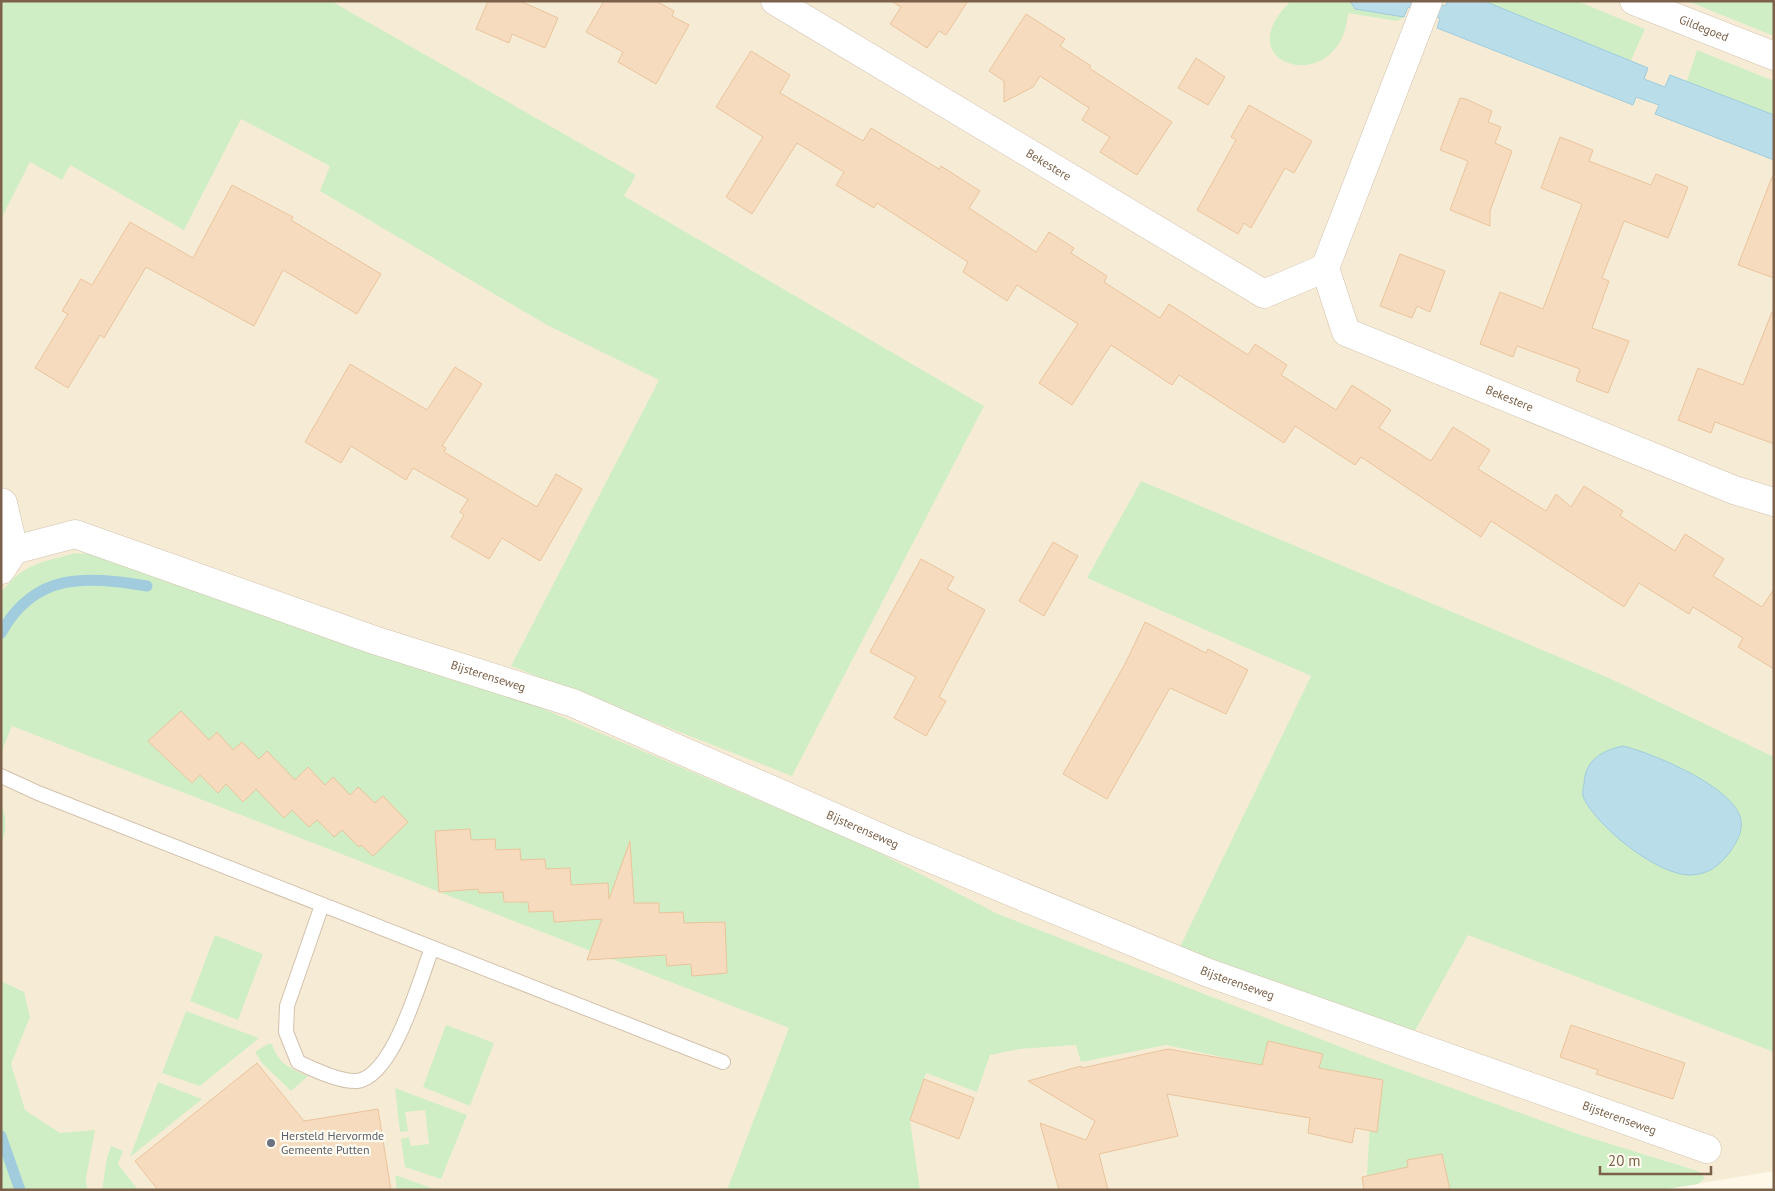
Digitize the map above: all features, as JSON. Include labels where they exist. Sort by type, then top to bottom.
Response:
[{"type":"street","name":"Bekestere","points":[[775,1],[1264,294],[1325,268],[1346,332],[1734,490],[1774,502]]},
{"type":"street","points":[[1325,268],[1428,1]]},
{"type":"street","name":"Gildegoed","points":[[1634,1],[1774,56]]},
{"type":"street","name":"Bekestere","points":[[1734,490],[1774,518]]},
{"type":"street","name":"Bijsterenseweg","points":[[1,502],[4,503],[8,560],[75,534],[374,640],[573,702],[900,846],[1206,972],[1707,1149]]},
{"type":"lane","points":[[1,776],[38,793],[724,1062]]},
{"type":"lane","points":[[322,904],[287,1006],[286,1032],[298,1062],[323,1074],[357,1081],[377,1071],[394,1048],[432,948]]},
{"type":"shaded area","points":[[1,1],[1774,1],[1774,1171],[1660,1190],[1,1190]]},
{"type":"green space","points":[[1,1],[331,1],[636,175],[624,196],[984,406],[792,776],[511,666],[659,380],[547,325],[320,191],[330,166],[241,119],[184,230],[70,165],[62,180],[30,162],[1,219]]},
{"type":"green space","points":[[1291,1],[1410,1],[1404,17],[1397,21],[1348,13],[1341,40],[1327,57],[1309,64],[1291,64],[1277,56],[1270,43],[1273,24]]},
{"type":"green space","points":[[1448,1],[1577,1],[1645,29],[1631,60],[1648,68],[1633,105],[1437,28]]},
{"type":"green space","points":[[1687,1],[1774,1],[1774,36]]},
{"type":"green space","points":[[1697,50],[1774,81],[1774,160],[1655,114],[1670,75],[1687,81]]},
{"type":"green space","points":[[1141,481],[1609,678],[1774,757],[1774,1052],[1468,935],[1411,1038],[1179,949],[1311,676],[1087,578]]},
{"type":"green space","points":[[76,553],[102,555],[487,685],[862,844],[998,914],[1372,1059],[1581,1135],[1698,1171],[1705,1178],[1698,1184],[1660,1190],[1366,1190],[1372,1089],[1166,1045],[1081,1062],[1076,1045],[1019,1049],[990,1055],[977,1092],[926,1073],[910,1120],[920,1190],[727,1190],[789,1028],[12,726],[1,753],[1,593],[17,575],[34,565]]},
{"type":"green space","points":[[1,805],[5,824],[1,844]]},
{"type":"green space","points":[[215,935],[263,954],[238,1020],[190,1001]]},
{"type":"green space","points":[[1,981],[24,992],[30,1017],[11,1064],[25,1110],[60,1133],[95,1130],[86,1178],[87,1190],[1,1190]]},
{"type":"green space","points":[[186,1011],[259,1038],[200,1086],[162,1073]]},
{"type":"green space","points":[[446,1025],[494,1043],[470,1106],[423,1087]]},
{"type":"green space","points":[[268,1044],[272,1044],[281,1061],[308,1076],[291,1091],[262,1063],[255,1052]]},
{"type":"green space","points":[[158,1082],[202,1099],[130,1157]]},
{"type":"green space","points":[[395,1088],[467,1115],[441,1179],[405,1167],[401,1139],[409,1137],[411,1146],[429,1144],[425,1110],[405,1112],[408,1131],[400,1132]]},
{"type":"green space","points":[[111,1146],[123,1151],[118,1164],[138,1190],[102,1190],[107,1158]]},
{"type":"green space","points":[[395,1175],[437,1190],[397,1190]]},
{"type":"water","points":[[1350,1],[1432,1],[1445,6],[1448,1],[1484,1],[1648,68],[1644,79],[1665,87],[1670,75],[1774,115],[1774,160],[1655,114],[1659,105],[1636,97],[1633,105],[1437,28],[1440,18],[1408,7],[1404,17],[1355,9]]},
{"type":"water","points":[[1623,746],[1653,756],[1691,773],[1709,784],[1735,808],[1741,820],[1740,833],[1737,841],[1722,862],[1713,869],[1696,875],[1676,873],[1661,867],[1630,848],[1615,836],[1591,811],[1583,796],[1587,769],[1601,754]]},
{"type":"building","points":[[488,1],[520,1],[558,18],[545,48],[512,34],[509,43],[476,29]]},
{"type":"building","points":[[604,1],[656,1],[674,11],[672,16],[689,25],[656,84],[618,62],[623,52],[586,32]]},
{"type":"building","points":[[891,1],[968,1],[946,35],[939,31],[927,48],[890,24],[901,7]]},
{"type":"building","points":[[1026,14],[1065,39],[1060,46],[1091,66],[1089,68],[1172,122],[1137,175],[1100,152],[1110,137],[1082,120],[1089,108],[1040,76],[1033,87],[1004,102],[1004,81],[989,71]]},
{"type":"building","points":[[751,51],[790,75],[780,93],[863,141],[871,128],[939,169],[941,166],[980,191],[969,208],[1036,252],[1049,232],[1074,248],[1071,253],[1107,276],[1104,282],[1160,318],[1169,304],[1248,355],[1255,344],[1287,365],[1281,375],[1336,410],[1352,385],[1391,410],[1379,428],[1431,461],[1453,427],[1490,450],[1478,469],[1546,511],[1556,494],[1571,507],[1584,486],[1623,511],[1620,516],[1675,551],[1685,534],[1724,559],[1713,576],[1762,607],[1774,589],[1774,669],[1738,647],[1743,638],[1693,607],[1689,614],[1639,583],[1624,607],[1491,521],[1481,537],[1361,457],[1355,465],[1295,426],[1284,443],[1179,375],[1172,385],[1111,345],[1072,405],[1039,383],[1078,324],[1017,285],[1007,301],[963,272],[968,262],[877,203],[874,208],[836,185],[844,172],[797,143],[752,214],[726,197],[763,137],[716,107]]},
{"type":"building","points":[[1196,58],[1225,77],[1208,105],[1178,88]]},
{"type":"building","points":[[1460,98],[1492,111],[1488,122],[1501,127],[1495,143],[1512,151],[1490,211],[1490,226],[1450,210],[1468,161],[1440,150]]},
{"type":"building","points":[[1249,105],[1312,141],[1294,173],[1285,168],[1251,228],[1244,223],[1238,234],[1197,210],[1236,140],[1231,137]]},
{"type":"building","points":[[1560,137],[1593,150],[1589,161],[1651,185],[1656,174],[1688,187],[1668,238],[1624,221],[1602,278],[1609,281],[1592,328],[1629,341],[1608,393],[1576,381],[1580,369],[1517,346],[1513,357],[1480,344],[1500,292],[1543,309],[1582,204],[1541,188]]},
{"type":"building","points":[[1772,177],[1774,178],[1774,278],[1738,265]]},
{"type":"building","points":[[232,185],[293,217],[291,220],[381,274],[357,314],[283,270],[254,326],[146,267],[104,338],[100,335],[68,388],[35,368],[68,314],[62,311],[81,279],[92,285],[130,222],[193,258]]},
{"type":"building","points":[[1400,254],[1445,271],[1430,312],[1417,306],[1412,318],[1380,306]]},
{"type":"building","points":[[1772,312],[1774,312],[1774,444],[1715,422],[1711,433],[1678,420],[1698,368],[1743,385]]},
{"type":"building","points":[[350,364],[427,410],[455,367],[482,384],[442,446],[446,448],[444,452],[537,507],[556,474],[582,489],[540,561],[502,538],[489,559],[451,537],[464,515],[460,512],[468,499],[413,468],[406,480],[351,446],[341,463],[305,442]]},
{"type":"building","points":[[1053,542],[1078,556],[1044,616],[1019,601]]},
{"type":"building","points":[[921,559],[954,577],[947,589],[985,610],[939,697],[946,701],[926,736],[894,718],[916,677],[870,652]]},
{"type":"building","points":[[1145,622],[1206,653],[1208,649],[1248,670],[1226,714],[1170,688],[1107,799],[1063,774],[1125,664]]},
{"type":"building","points":[[181,711],[209,740],[217,732],[233,750],[242,742],[259,759],[267,751],[295,780],[308,767],[325,785],[333,777],[350,795],[358,787],[375,803],[383,796],[408,822],[373,856],[361,845],[359,847],[342,830],[334,837],[317,820],[309,827],[292,810],[284,818],[256,789],[243,802],[226,784],[218,793],[200,775],[192,783],[148,741]]},
{"type":"building","points":[[470,829],[471,840],[495,839],[496,850],[520,849],[521,860],[545,859],[546,869],[570,868],[571,885],[608,883],[609,899],[630,841],[634,903],[659,903],[659,913],[683,912],[684,923],[725,922],[727,973],[692,976],[691,964],[667,966],[666,955],[587,960],[602,919],[554,922],[553,911],[529,912],[528,902],[504,902],[503,892],[479,893],[478,889],[439,892],[435,831]]},
{"type":"building","points":[[1571,1025],[1685,1063],[1673,1099],[1596,1074],[1598,1070],[1560,1057]]},
{"type":"building","points":[[1268,1041],[1323,1054],[1319,1068],[1383,1080],[1377,1132],[1355,1128],[1352,1143],[1308,1133],[1310,1118],[1167,1094],[1178,1136],[1099,1154],[1108,1190],[1059,1190],[1040,1123],[1086,1140],[1095,1121],[1028,1081],[1081,1066],[1082,1068],[1168,1049],[1262,1065]]},
{"type":"building","name":"Hersteld Hervormde Gemeente Putten","points":[[257,1063],[304,1121],[378,1109],[391,1190],[158,1190],[135,1161]]},
{"type":"building","points":[[924,1079],[974,1098],[959,1139],[910,1120]]},
{"type":"building","points":[[1442,1154],[1450,1190],[1364,1190],[1362,1177],[1408,1167],[1407,1160]]},
{"type":"waterway","points":[[1,633],[14,613],[29,599],[46,589],[64,583],[83,580],[147,586]]},
{"type":"waterway","points":[[1,1136],[20,1190]]},
{"type":"place","name":"Hersteld Hervormde Gemeente Putten","points":[[271,1143]]}]
